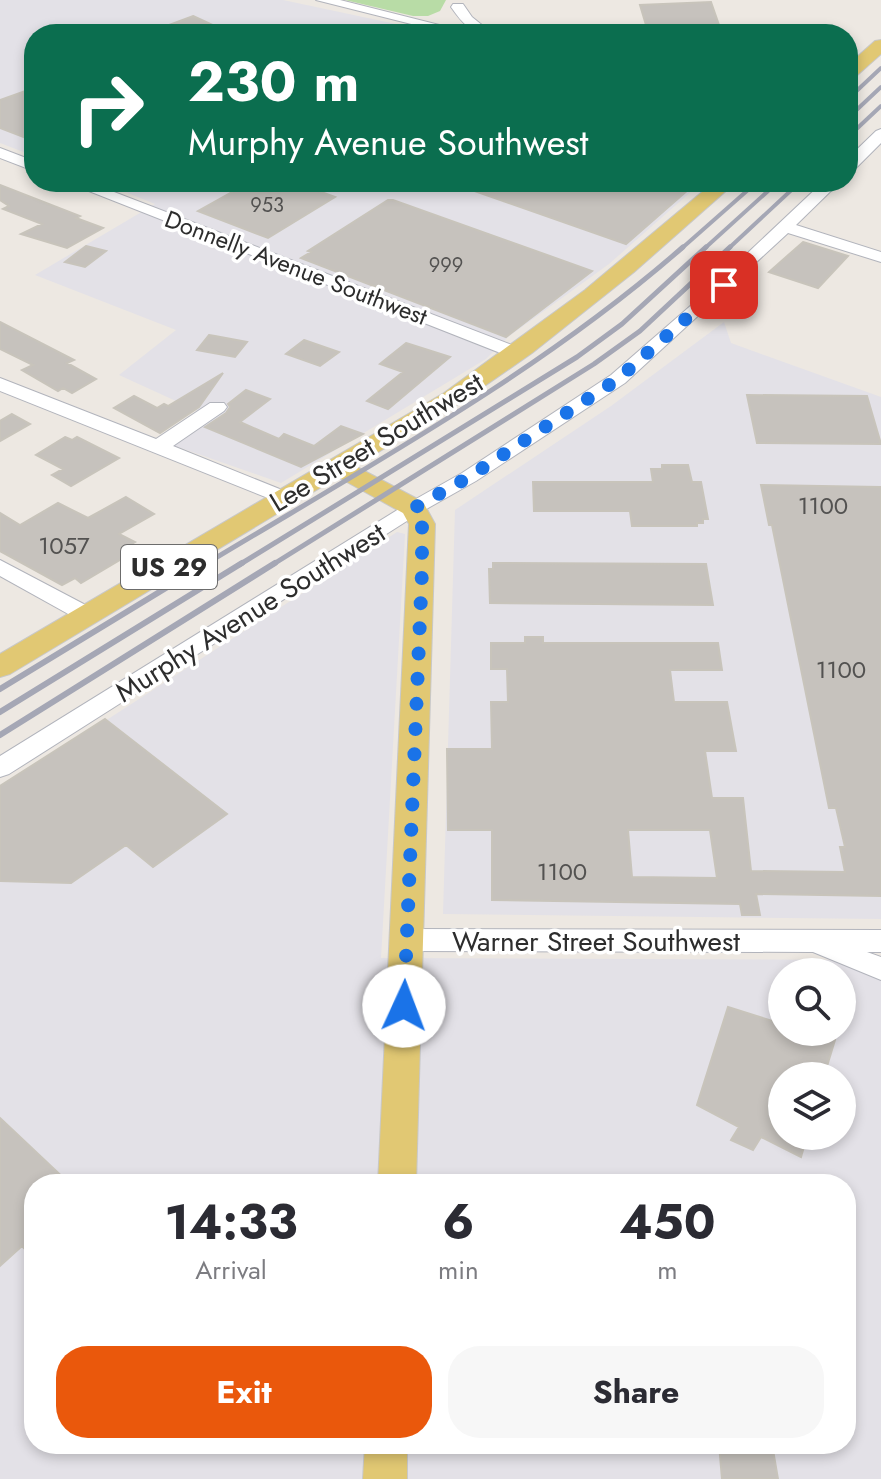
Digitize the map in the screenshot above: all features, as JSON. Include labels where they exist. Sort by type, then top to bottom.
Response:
[{"type":"main road","points":[[858,65],[881,45]]},
{"type":"main road","name":"Lee Street Southwest","points":[[0,667],[338,467],[519,354],[627,269],[715,192]]},
{"type":"main road","points":[[338,467],[414,508],[422,524],[397,1174]]},
{"type":"main road","points":[[385,1479],[386,1454]]},
{"type":"street","points":[[323,0],[428,24]]},
{"type":"street","points":[[440,24],[455,14],[458,3]]},
{"type":"street","points":[[458,3],[472,24]]},
{"type":"street","points":[[858,157],[881,134]]},
{"type":"street","points":[[0,153],[24,162]]},
{"type":"street","name":"Donnelly Avenue Southwest","points":[[100,192],[519,354]]},
{"type":"street","name":"Murphy Avenue Southwest","points":[[0,768],[414,508],[469,477],[618,379],[709,299],[822,192]]},
{"type":"street","points":[[786,227],[881,257]]},
{"type":"street","points":[[0,384],[285,498]]},
{"type":"street","points":[[158,447],[217,407]]},
{"type":"street","points":[[0,567],[87,615]]},
{"type":"street","name":"Warner Street Southwest","points":[[407,940],[881,941]]},
{"type":"street","points":[[812,941],[881,969]]},
{"type":"shaded area","points":[[0,0],[283,0],[396,24],[24,24],[24,152],[0,143]]},
{"type":"shaded area","points":[[126,192],[691,192],[609,264],[508,337],[486,359],[281,483],[158,440],[200,412],[119,375],[176,330],[35,275],[155,204]]},
{"type":"shaded area","points":[[724,322],[731,343],[881,397],[881,919],[443,914],[455,510],[611,406]]},
{"type":"shaded area","points":[[397,532],[405,534],[381,958],[768,960],[768,1046],[856,1046],[856,960],[881,960],[881,1479],[0,1479],[0,789]]},
{"type":"green space","points":[[345,0],[446,0],[440,11],[428,16],[413,16]]},
{"type":"building","points":[[711,2],[719,24],[646,24],[640,5]]},
{"type":"building","points":[[193,16],[210,24],[172,24]]},
{"type":"building","points":[[24,92],[24,137],[0,128],[0,100]]},
{"type":"building","points":[[0,185],[103,228],[67,248],[21,234],[42,224],[3,209],[9,206],[0,200]]},
{"type":"building","points":[[232,192],[321,192],[335,197],[268,238],[198,211]]},
{"type":"building","points":[[477,192],[686,192],[626,244]]},
{"type":"building","points":[[388,200],[592,271],[506,337],[301,258]]},
{"type":"building","points":[[803,242],[848,256],[818,288],[769,272]]},
{"type":"building","points":[[86,246],[106,251],[85,267],[65,262]]},
{"type":"building","points":[[0,322],[74,360],[67,363],[96,379],[72,393],[63,388],[58,391],[22,370],[33,365],[0,349]]},
{"type":"building","points":[[209,335],[247,342],[235,357],[197,350]]},
{"type":"building","points":[[304,340],[339,352],[320,366],[286,354]]},
{"type":"building","points":[[406,343],[450,357],[388,409],[367,401],[403,372],[380,364]]},
{"type":"building","points":[[223,373],[199,407],[160,433],[114,408],[134,396],[157,408],[164,404],[168,406]]},
{"type":"building","points":[[246,390],[270,399],[240,422],[279,439],[284,434],[314,446],[341,426],[363,434],[301,467],[205,427],[226,413],[230,407],[228,404]]},
{"type":"building","points":[[747,395],[867,396],[881,444],[757,443]]},
{"type":"building","points":[[12,414],[30,424],[0,441],[0,421]]},
{"type":"building","points":[[65,437],[72,440],[77,437],[119,458],[71,486],[52,475],[63,469],[36,455]]},
{"type":"building","points":[[662,465],[688,465],[692,482],[701,482],[708,519],[703,519],[703,523],[697,523],[697,526],[632,526],[630,511],[534,511],[533,482],[653,482],[651,469],[662,469]]},
{"type":"building","points":[[761,485],[881,487],[881,896],[756,894],[760,915],[742,915],[740,904],[492,900],[492,830],[448,830],[447,749],[492,749],[491,702],[508,702],[507,669],[491,669],[491,643],[525,643],[525,637],[543,637],[543,643],[718,643],[722,670],[670,670],[674,702],[727,702],[736,751],[705,751],[712,798],[743,798],[751,871],[845,872],[840,847],[845,847],[836,808],[829,808],[772,525],[769,525]],"holes":[[[628,830],[710,830],[717,878],[632,877]]]},
{"type":"building","points":[[126,497],[154,514],[119,534],[135,542],[123,549],[130,554],[81,583],[75,578],[62,585],[0,551],[0,513],[20,525],[58,503],[88,518]]},
{"type":"building","points":[[493,563],[706,564],[713,605],[490,603],[489,569],[493,569]]},
{"type":"building","points":[[105,719],[227,814],[153,867],[126,845],[71,883],[0,881],[0,786]]},
{"type":"building","points":[[728,1007],[768,1020],[768,1046],[833,1046],[828,1062],[768,1062],[768,1140],[761,1137],[753,1150],[731,1140],[739,1127],[697,1105]]},
{"type":"building","points":[[0,1118],[59,1174],[24,1174],[24,1248],[22,1246],[0,1266]]},
{"type":"building","points":[[787,1150],[803,1150],[801,1157]]},
{"type":"building","points":[[720,1454],[774,1454],[778,1479],[722,1479]]},
{"type":"railway","points":[[858,90],[881,68]]},
{"type":"railway","points":[[858,109],[881,87]]},
{"type":"railway","points":[[858,128],[881,106]]},
{"type":"railway","points":[[681,249],[746,192]]},
{"type":"railway","points":[[704,249],[767,192]]},
{"type":"railway","points":[[728,249],[789,192]]},
{"type":"railway","points":[[204,565],[511,377],[628,293],[683,247]]},
{"type":"railway","points":[[239,565],[577,357],[622,324],[706,247]]},
{"type":"railway","points":[[272,565],[594,364],[640,331],[730,247]]},
{"type":"railway","points":[[0,689],[207,563]]},
{"type":"railway","points":[[0,712],[242,563]]},
{"type":"railway","points":[[0,735],[275,563]]},
{"type":"route","points":[[404,1006],[422,571],[422,524],[414,508],[469,477],[618,379],[724,285]]}]
